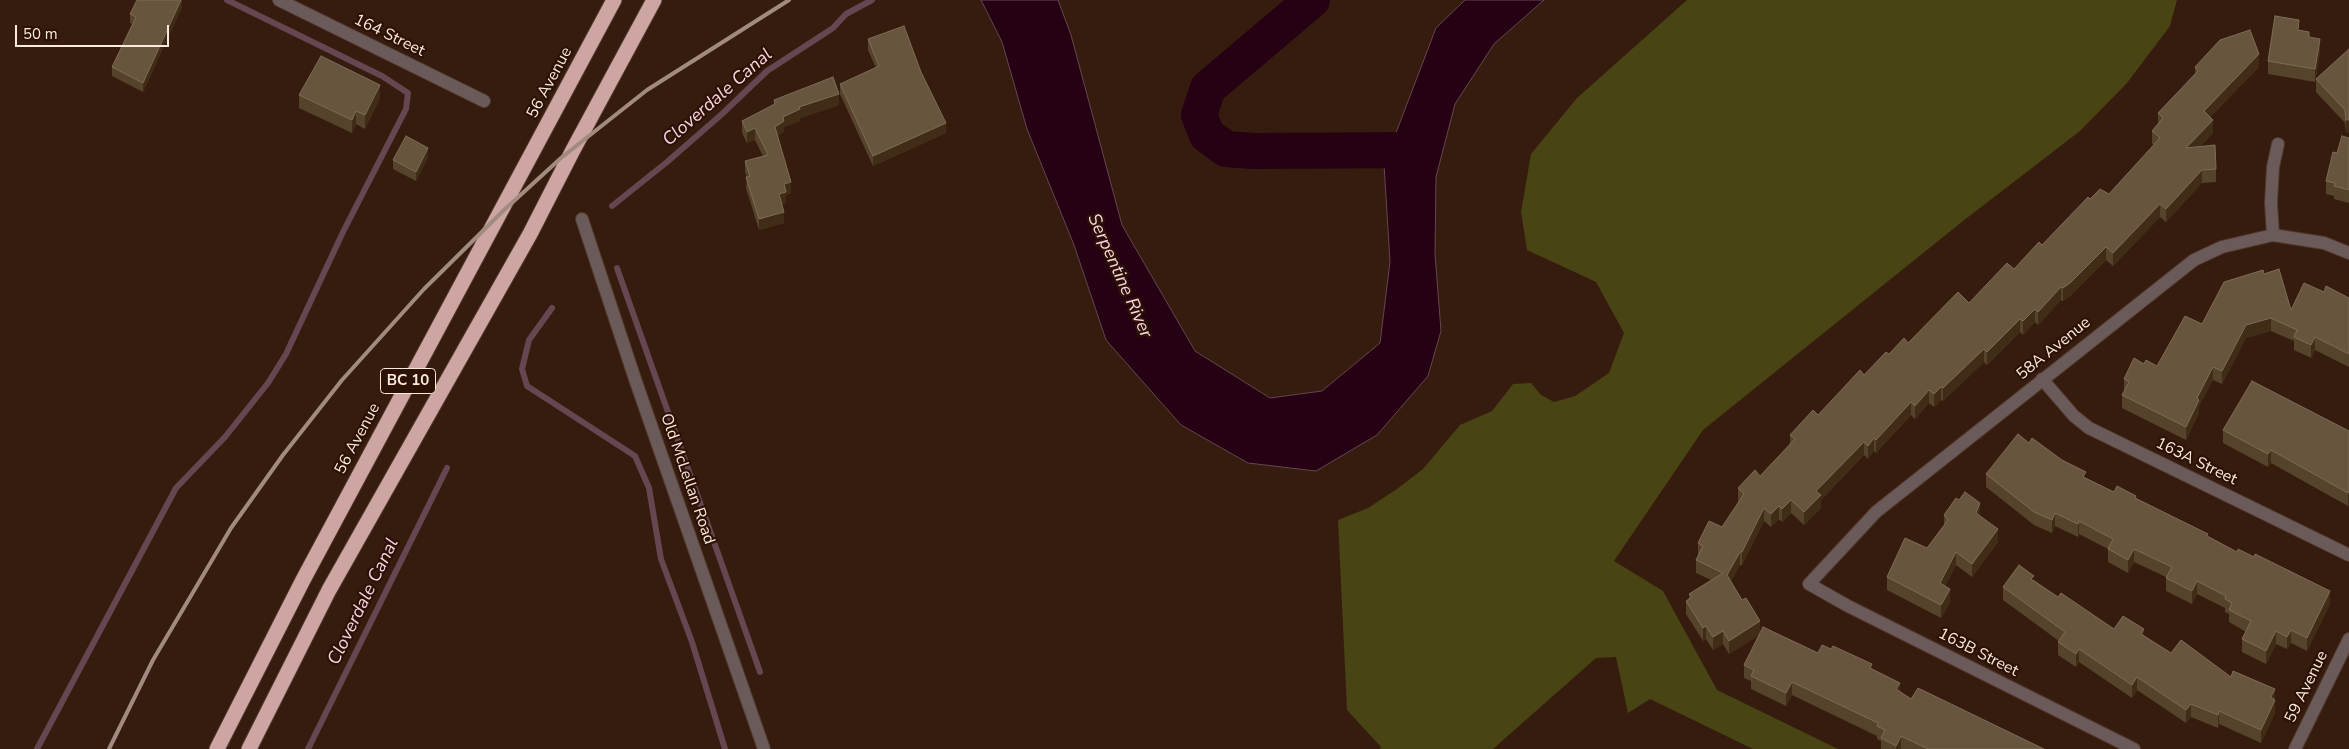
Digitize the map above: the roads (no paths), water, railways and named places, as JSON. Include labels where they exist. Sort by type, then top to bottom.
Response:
[{"type":"highway","name":"56 Avenue","points":[[217,749],[302,580],[614,0]]},
{"type":"highway","name":"BC 10","points":[[249,749],[329,590],[530,234],[654,0]]},
{"type":"street","name":"164 Street","points":[[279,0],[484,101]]},
{"type":"street","points":[[2278,144],[2272,167],[2271,203],[2273,235],[2324,243],[2349,253]]},
{"type":"street","name":"Old McLellan Road","points":[[582,219],[764,749]]},
{"type":"street","name":"58A Avenue","points":[[1808,584],[1876,512],[2194,260],[2222,247],[2273,235]]},
{"type":"street","name":"163A Street","points":[[2042,379],[2074,416],[2089,428],[2349,555]]},
{"type":"street","name":"163B Street","points":[[1808,584],[1848,606],[2134,749]]},
{"type":"street","name":"59 Avenue","points":[[2295,749],[2349,639]]},
{"type":"water","name":"Serpentine River","points":[[981,0],[1058,0],[1071,35],[1122,225],[1195,351],[1270,398],[1322,391],[1380,343],[1390,262],[1384,164],[1436,28],[1465,0],[1544,0],[1494,44],[1455,104],[1436,177],[1435,254],[1441,331],[1428,376],[1377,435],[1316,471],[1248,463],[1181,425],[1106,340],[1074,245],[1027,129],[1002,42]]},
{"type":"waterway","points":[[37,749],[176,488],[225,437],[268,383],[286,354],[343,232],[406,109],[408,93],[382,76],[227,0]]},
{"type":"waterway","name":"Cloverdale Canal","points":[[612,206],[667,162],[722,114],[767,71],[833,28],[846,14],[872,0]]},
{"type":"waterway","points":[[1312,0],[1208,88],[1199,115],[1207,135],[1226,149],[1253,151],[1423,150]]},
{"type":"waterway","points":[[617,268],[760,672]]},
{"type":"waterway","points":[[552,308],[529,340],[522,369],[527,386],[635,456],[649,488],[661,559],[692,642],[725,749]]},
{"type":"waterway","name":"Cloverdale Canal","points":[[308,749],[447,468]]},
{"type":"railway","points":[[109,749],[153,660],[231,528],[283,455],[342,380],[424,289],[503,211],[561,158],[647,90],[789,0]]}]
